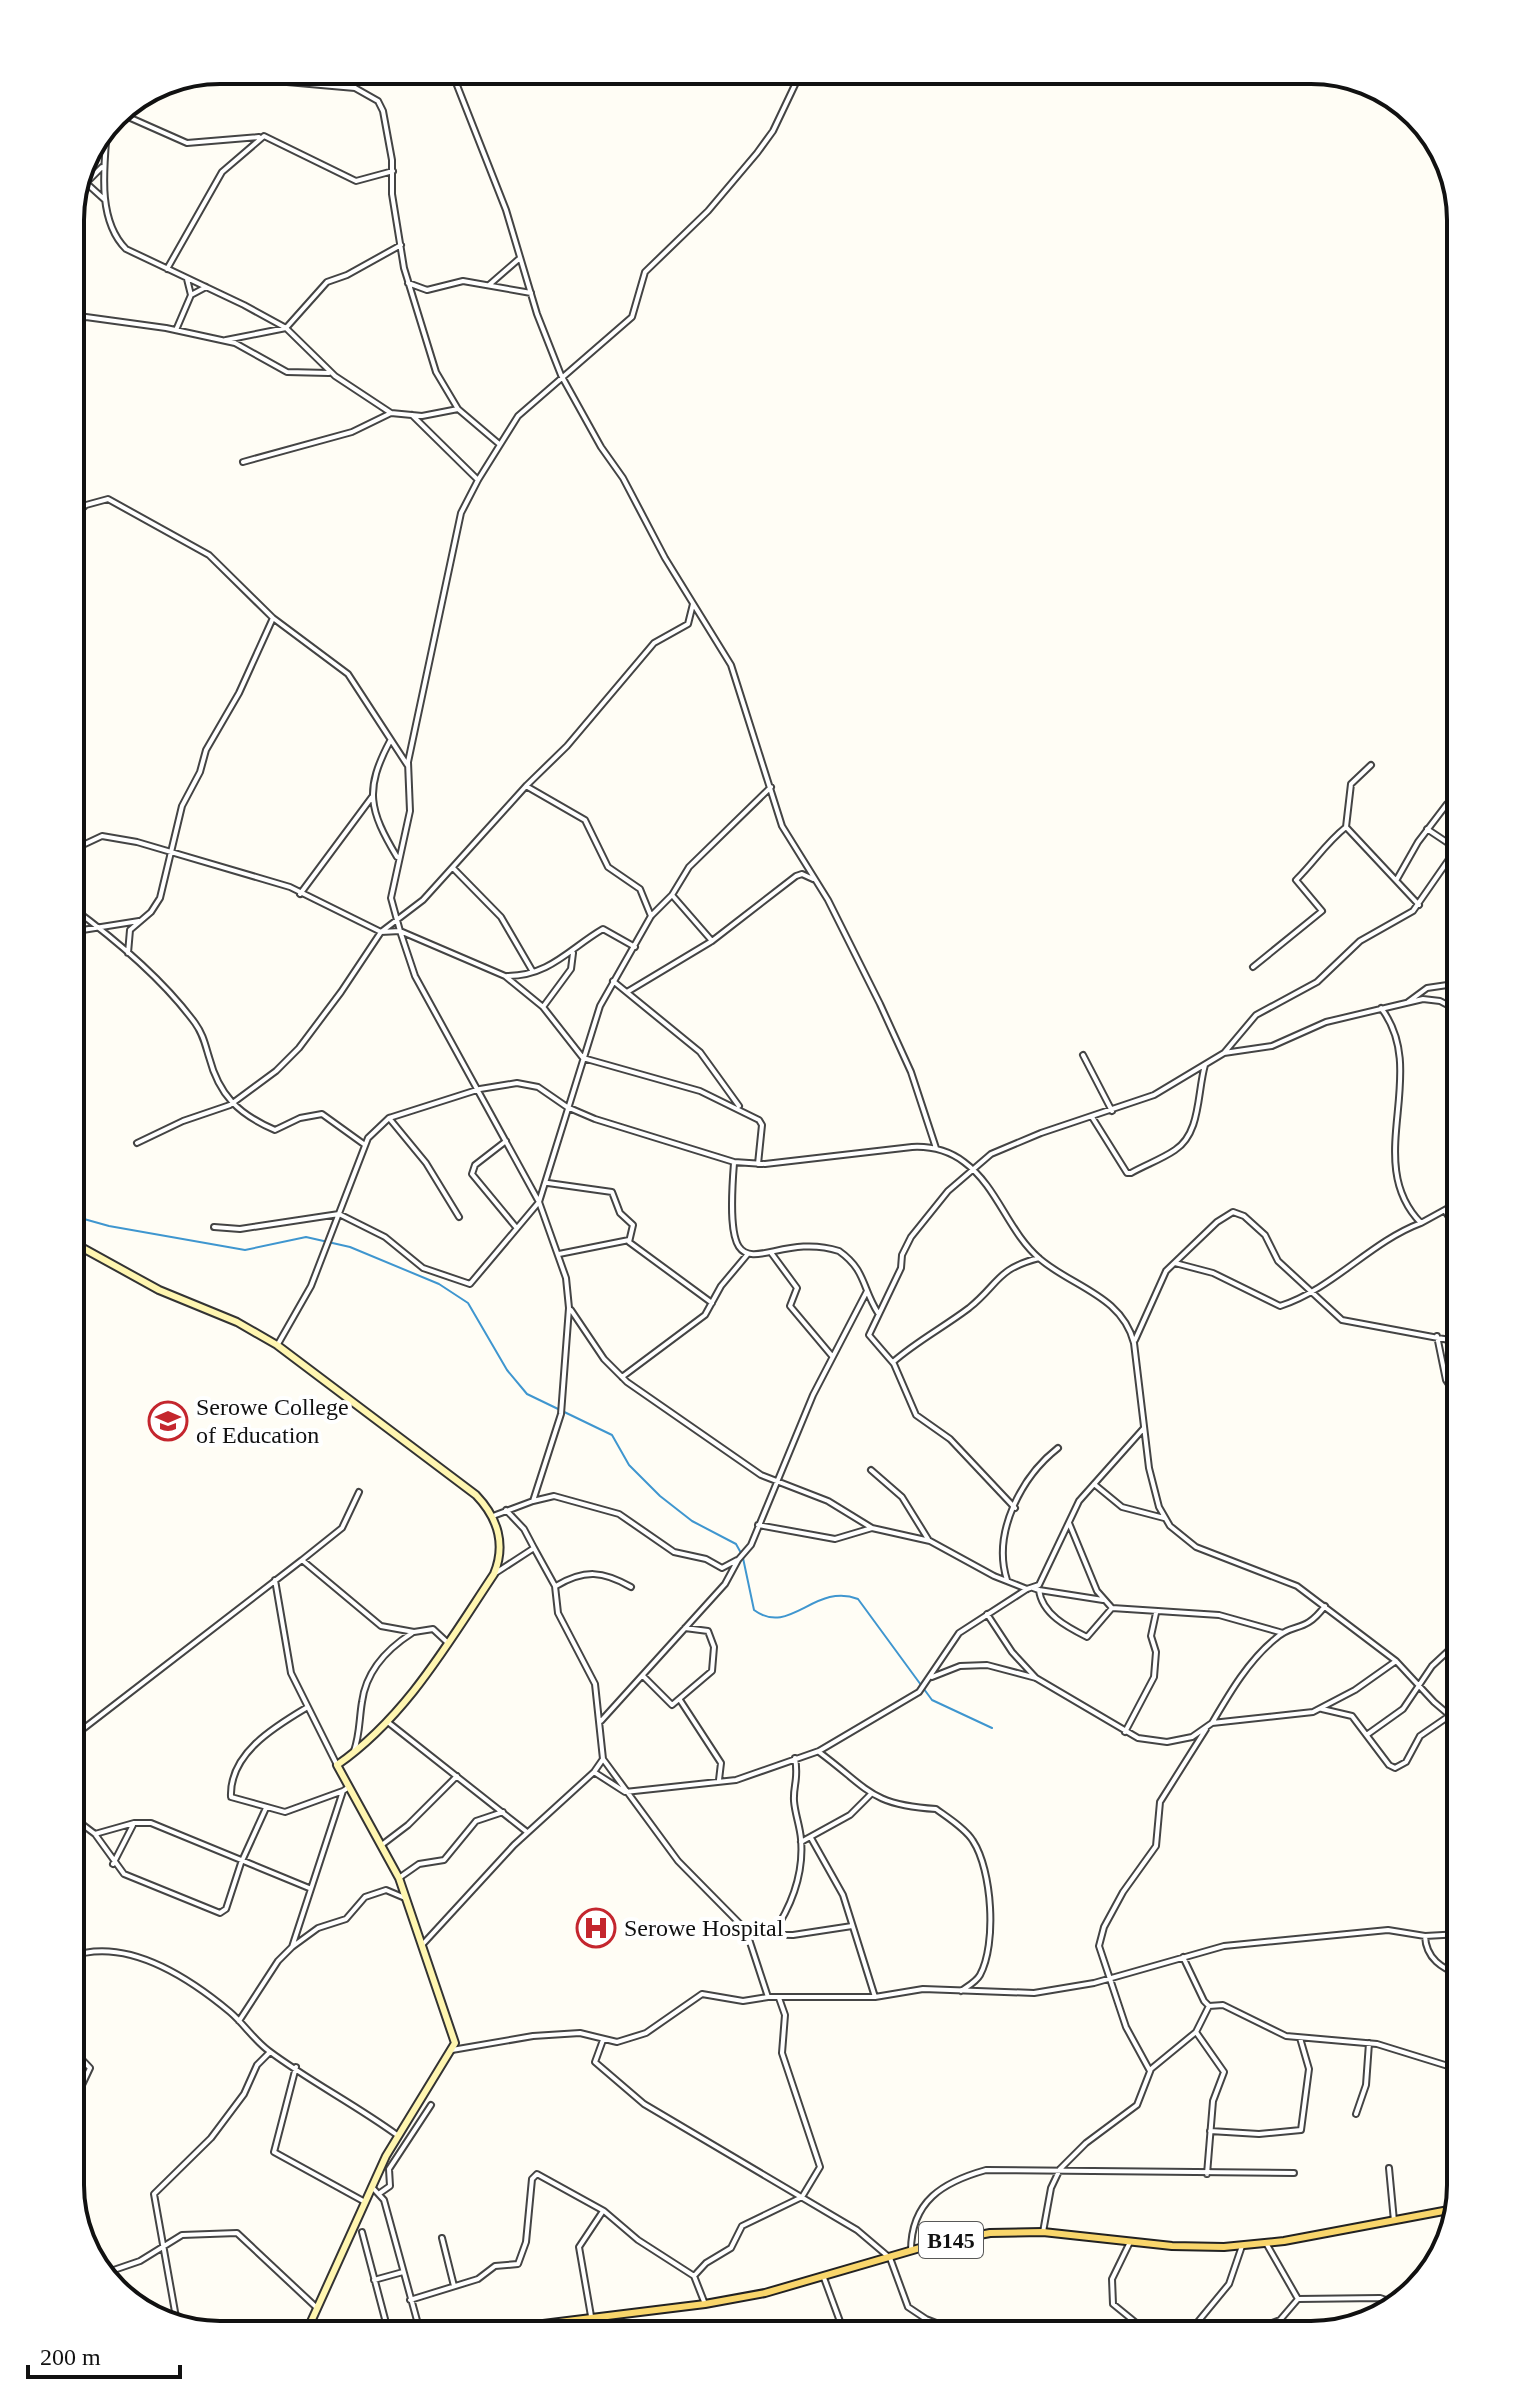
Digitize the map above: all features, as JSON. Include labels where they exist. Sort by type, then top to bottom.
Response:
[{"type":"main road","name":"B145","points":[[548,2321],[705,2304],[824,2278],[911,2251],[990,2233],[1043,2232],[1130,2242],[1242,2246],[1443,2213]]},
{"type":"street","points":[[310,84],[355,88],[378,101],[383,111],[393,171],[392,194],[408,283],[436,372],[458,409],[499,444]]},
{"type":"street","points":[[353,84],[355,88]]},
{"type":"street","points":[[456,84],[506,210],[531,293],[561,375],[731,665],[784,829],[815,880],[901,1048],[933,1131],[936,1148]]},
{"type":"street","points":[[533,1501],[561,1414],[569,1308],[566,1278],[539,1202],[480,1089],[415,976],[400,931],[391,898],[410,806],[408,767],[461,513],[478,480],[518,416],[561,375],[632,317],[645,272],[708,211],[757,153],[773,131],[795,84]]},
{"type":"street","points":[[131,118],[187,143],[264,136],[356,181],[393,171]]},
{"type":"street","points":[[167,269],[222,172],[264,136]]},
{"type":"street","points":[[105,148],[105,200],[120,243],[286,328],[332,373],[391,413],[412,415],[458,409]]},
{"type":"street","points":[[92,176],[104,165]]},
{"type":"street","points":[[89,186],[105,200]]},
{"type":"street","points":[[224,341],[286,328],[324,284],[401,245]]},
{"type":"street","points":[[488,285],[520,258]]},
{"type":"street","points":[[176,330],[191,295],[187,279]]},
{"type":"street","points":[[408,283],[427,290],[453,281],[531,293]]},
{"type":"street","points":[[191,295],[206,287]]},
{"type":"street","points":[[84,317],[176,330],[224,341],[243,347],[287,372],[332,373]]},
{"type":"street","points":[[243,462],[352,432],[391,413]]},
{"type":"street","points":[[412,415],[478,480]]},
{"type":"street","points":[[84,507],[103,499],[127,508],[209,555],[273,618],[348,674],[408,767]]},
{"type":"street","points":[[137,1143],[183,1121],[230,1105],[276,1071],[299,1048],[381,932],[423,900],[526,786],[567,746],[654,643],[688,624],[693,601]]},
{"type":"street","points":[[128,953],[130,930],[151,912],[164,889],[182,806],[200,772],[206,750],[239,693],[273,618]]},
{"type":"street","points":[[390,741],[375,769],[373,795],[379,826],[398,858]]},
{"type":"street","points":[[1371,765],[1351,784],[1346,827],[1419,905]]},
{"type":"street","points":[[526,786],[585,820],[608,867],[640,889],[651,916]]},
{"type":"street","points":[[214,1227],[240,1229],[339,1214],[385,1237],[423,1268],[467,1285],[472,1283],[515,1226],[539,1202],[548,1183],[567,1107],[600,1006],[651,916],[672,895],[689,867],[771,787]]},
{"type":"street","points":[[300,894],[373,795]]},
{"type":"street","points":[[1397,879],[1427,829],[1447,804]]},
{"type":"street","points":[[1253,967],[1322,911],[1295,880],[1316,861],[1322,846],[1346,827]]},
{"type":"street","points":[[1427,829],[1447,842]]},
{"type":"street","points":[[84,844],[102,836],[172,850],[290,887],[381,932],[400,931],[505,976],[543,1007],[583,1058],[668,1081],[741,1108],[761,1123],[758,1164]]},
{"type":"street","points":[[1224,1053],[1256,1015],[1317,982],[1360,941],[1419,905],[1447,863]]},
{"type":"street","points":[[453,868],[501,917],[533,972]]},
{"type":"street","points":[[627,992],[712,941],[796,876],[802,874],[815,880]]},
{"type":"street","points":[[672,895],[712,941]]},
{"type":"street","points":[[84,916],[128,953],[181,1005],[201,1031],[219,1089],[230,1105],[275,1130],[310,1114],[322,1114],[365,1145]]},
{"type":"street","points":[[84,929],[141,920]]},
{"type":"street","points":[[505,976],[533,972],[573,953],[603,929],[635,947]]},
{"type":"street","points":[[543,1007],[571,969],[573,953]]},
{"type":"street","points":[[613,981],[700,1052],[741,1108]]},
{"type":"street","points":[[1407,1003],[1421,990],[1447,985]]},
{"type":"street","points":[[1015,1508],[950,1439],[916,1415],[893,1363],[869,1335],[901,1268],[902,1255],[911,1237],[972,1167],[1009,1145],[1154,1095],[1224,1053],[1264,1048],[1315,1026],[1381,1008],[1433,1000],[1447,1006]]},
{"type":"street","points":[[1381,1008],[1395,1033],[1401,1060],[1394,1166],[1401,1195],[1421,1223]]},
{"type":"street","points":[[1083,1055],[1112,1111]]},
{"type":"street","points":[[1092,1117],[1127,1173],[1131,1173],[1188,1140],[1194,1126],[1197,1094],[1206,1062]]},
{"type":"street","points":[[277,1345],[311,1286],[372,1131],[389,1118],[480,1089],[506,1083],[530,1085],[567,1107],[734,1162],[758,1164],[912,1147],[936,1148],[972,1167],[1039,1258],[1118,1310],[1134,1343],[1155,1493],[1164,1518]]},
{"type":"street","points":[[389,1118],[426,1163],[459,1217]]},
{"type":"street","points":[[506,1141],[475,1165],[472,1174],[515,1226]]},
{"type":"street","points":[[734,1162],[732,1228],[735,1240],[747,1255]]},
{"type":"street","points":[[548,1183],[612,1192],[620,1213],[633,1225],[629,1240]]},
{"type":"street","points":[[1175,1263],[1219,1275],[1274,1305],[1285,1304],[1350,1268],[1401,1231],[1445,1211],[1447,1214]]},
{"type":"street","points":[[1134,1343],[1166,1271],[1217,1222],[1231,1213],[1238,1213],[1265,1235],[1275,1257],[1294,1278],[1342,1320],[1447,1339]]},
{"type":"street","points":[[559,1254],[629,1240],[712,1303]]},
{"type":"street","points":[[622,1377],[705,1315],[721,1286],[747,1255],[772,1254],[796,1248],[839,1251],[862,1274],[878,1313]]},
{"type":"street","points":[[84,1249],[169,1295],[237,1322],[277,1345],[476,1495],[493,1516],[500,1542],[494,1574],[389,1723],[337,1765]]},
{"type":"street","points":[[772,1254],[797,1288],[790,1306],[832,1356]]},
{"type":"street","points":[[893,1363],[940,1325],[970,1307],[999,1275],[1039,1258]]},
{"type":"street","points":[[599,1723],[725,1584],[738,1560],[751,1545],[832,1356],[867,1291]]},
{"type":"street","points":[[569,1308],[604,1359],[622,1377],[710,1442],[777,1482],[828,1501],[872,1528],[930,1541],[1007,1580],[1033,1589],[1103,1600]]},
{"type":"street","points":[[1437,1336],[1447,1382]]},
{"type":"street","points":[[594,1772],[625,1792],[757,1776],[795,1758],[819,1751],[873,1716],[907,1700],[930,1678],[959,1633],[1033,1589],[1044,1578],[1068,1521],[1094,1484],[1144,1428]]},
{"type":"street","points":[[1007,1580],[1000,1551],[1004,1532],[1035,1467],[1058,1448]]},
{"type":"street","points":[[871,1470],[902,1497],[930,1541]]},
{"type":"street","points":[[1094,1484],[1122,1507],[1164,1518],[1196,1547],[1286,1580],[1396,1661],[1447,1714]]},
{"type":"street","points":[[84,1728],[342,1528],[359,1492]]},
{"type":"street","points":[[493,1516],[554,1496],[619,1514],[674,1552],[706,1559],[722,1568],[738,1560]]},
{"type":"street","points":[[506,1510],[524,1529],[555,1586],[558,1613],[595,1684],[603,1759],[678,1861],[749,1934],[757,1971],[768,1997]]},
{"type":"street","points":[[1068,1521],[1103,1600],[1112,1608],[1219,1615],[1283,1633]]},
{"type":"street","points":[[757,1525],[835,1539],[872,1528]]},
{"type":"street","points":[[494,1574],[534,1548]]},
{"type":"street","points":[[302,1560],[381,1626],[414,1632],[435,1630],[448,1643]]},
{"type":"street","points":[[555,1586],[573,1576],[600,1572],[631,1587]]},
{"type":"street","points":[[275,1580],[287,1660],[306,1708],[337,1765],[346,1789],[383,1844],[399,1878],[455,2041],[397,2135],[311,2321]]},
{"type":"street","points":[[1033,1589],[1052,1615],[1087,1637],[1112,1608]]},
{"type":"street","points":[[1150,2071],[1126,2027],[1113,1978],[1099,1946],[1104,1927],[1156,1846],[1160,1802],[1234,1685],[1264,1648],[1283,1633],[1308,1626],[1325,1606]]},
{"type":"street","points":[[1125,1732],[1154,1677],[1156,1652],[1151,1636],[1156,1613]]},
{"type":"street","points":[[987,1614],[1012,1652],[1036,1678],[1125,1732],[1167,1742],[1192,1737],[1209,1725],[1302,1714],[1318,1709],[1355,1690],[1396,1661]]},
{"type":"street","points":[[643,1676],[671,1705],[714,1666],[708,1631],[685,1628]]},
{"type":"street","points":[[353,1754],[361,1729],[362,1703],[372,1674],[388,1650],[414,1632]]},
{"type":"street","points":[[1368,1734],[1403,1709],[1419,1683],[1447,1654]]},
{"type":"street","points":[[930,1678],[960,1666],[982,1664],[1036,1678]]},
{"type":"street","points":[[680,1700],[721,1763],[719,1780]]},
{"type":"street","points":[[306,1708],[276,1726],[252,1747],[233,1780],[233,1799],[291,1811],[346,1789]]},
{"type":"street","points":[[1318,1709],[1352,1716],[1389,1765],[1395,1768],[1406,1762],[1428,1729],[1447,1717]]},
{"type":"street","points":[[389,1723],[527,1832]]},
{"type":"street","points":[[819,1751],[870,1795],[890,1804],[936,1809],[967,1833],[976,1847],[990,1898],[985,1954],[978,1978],[959,1992]]},
{"type":"street","points":[[772,1935],[789,1908],[801,1867],[801,1842],[794,1796],[799,1776],[795,1758]]},
{"type":"street","points":[[423,1944],[527,1832],[594,1772],[603,1759]]},
{"type":"street","points":[[383,1844],[408,1825],[457,1776]]},
{"type":"street","points":[[292,1947],[309,1888],[346,1789]]},
{"type":"street","points":[[801,1842],[850,1815],[870,1795]]},
{"type":"street","points":[[84,1826],[95,1834],[113,1864],[124,1874],[221,1913],[226,1909],[241,1863],[266,1808]]},
{"type":"street","points":[[399,1878],[419,1864],[444,1860],[476,1821],[503,1812]]},
{"type":"street","points":[[95,1834],[134,1823],[151,1823],[241,1863],[309,1888]]},
{"type":"street","points":[[113,1864],[134,1823]]},
{"type":"street","points":[[811,1838],[843,1895],[875,1997]]},
{"type":"street","points":[[239,2021],[278,1961],[318,1928],[346,1919],[370,1894],[386,1890],[407,1900]]},
{"type":"street","points":[[749,1934],[772,1935],[852,1926]]},
{"type":"street","points":[[452,2050],[533,2036],[590,2034],[617,2042],[646,2033],[695,1996],[710,1995],[743,2001],[768,1997],[875,1997],[923,1989],[1034,1993],[1113,1978],[1224,1946],[1388,1930],[1425,1936],[1447,1935]]},
{"type":"street","points":[[1425,1936],[1427,1950],[1436,1962],[1447,1968]]},
{"type":"street","points":[[84,1952],[113,1950],[152,1963],[202,1991],[270,2052],[397,2135]]},
{"type":"street","points":[[1183,1957],[1209,2006]]},
{"type":"street","points":[[694,2276],[706,2263],[731,2248],[742,2226],[802,2197],[820,2163],[782,2053],[785,2015],[779,1998]]},
{"type":"street","points":[[1209,2006],[1223,2005],[1286,2036],[1369,2043],[1447,2066]]},
{"type":"street","points":[[1043,2232],[1051,2188],[1060,2169],[1086,2143],[1137,2105],[1150,2071],[1196,2032],[1209,2006]]},
{"type":"street","points":[[1196,2032],[1224,2067],[1213,2101],[1207,2174]]},
{"type":"street","points":[[1210,2131],[1259,2134],[1301,2130],[1309,2069],[1300,2038]]},
{"type":"street","points":[[603,2040],[595,2062],[638,2100],[857,2230],[890,2258],[908,2307],[931,2321]]},
{"type":"street","points":[[1356,2114],[1366,2085],[1369,2043]]},
{"type":"street","points":[[175,2313],[154,2194],[211,2138],[244,2094],[257,2065],[270,2052]]},
{"type":"street","points":[[84,2062],[90,2068],[84,2081]]},
{"type":"street","points":[[296,2067],[274,2152],[365,2202]]},
{"type":"street","points":[[380,2193],[389,2188],[389,2169],[431,2105]]},
{"type":"street","points":[[1389,2168],[1394,2221]]},
{"type":"street","points":[[911,2251],[914,2223],[946,2182],[986,2170],[1294,2173]]},
{"type":"street","points":[[410,2300],[478,2279],[495,2266],[511,2268],[518,2264],[526,2242],[534,2175],[604,2211],[638,2240],[694,2276],[705,2304]]},
{"type":"street","points":[[372,2187],[380,2193],[417,2321]]},
{"type":"street","points":[[591,2316],[578,2252],[604,2211]]},
{"type":"street","points":[[114,2270],[140,2261],[164,2244],[198,2232],[221,2236],[237,2233],[317,2308]]},
{"type":"street","points":[[362,2232],[385,2319]]},
{"type":"street","points":[[442,2238],[454,2286]]},
{"type":"street","points":[[1130,2242],[1112,2279],[1111,2295],[1117,2309],[1133,2321]]},
{"type":"street","points":[[1266,2243],[1298,2299]]},
{"type":"street","points":[[1199,2321],[1229,2284],[1242,2246]]},
{"type":"street","points":[[374,2280],[403,2272]]},
{"type":"street","points":[[824,2278],[840,2321]]},
{"type":"street","points":[[1276,2321],[1298,2299],[1384,2299]]},
{"type":"waterway","points":[[84,1219],[245,1250],[306,1237],[350,1247],[439,1284],[468,1303],[507,1370],[527,1394],[612,1435],[629,1465],[660,1496],[692,1521],[736,1544],[741,1553]]},
{"type":"waterway","points":[[743,1558],[754,1610],[767,1617],[779,1617],[829,1597],[858,1599],[932,1700],[992,1728]]},
{"type":"place","name":"Serowe College of Education","points":[[168,1421]]},
{"type":"place","name":"Serowe Hospital","points":[[596,1928]]}]
